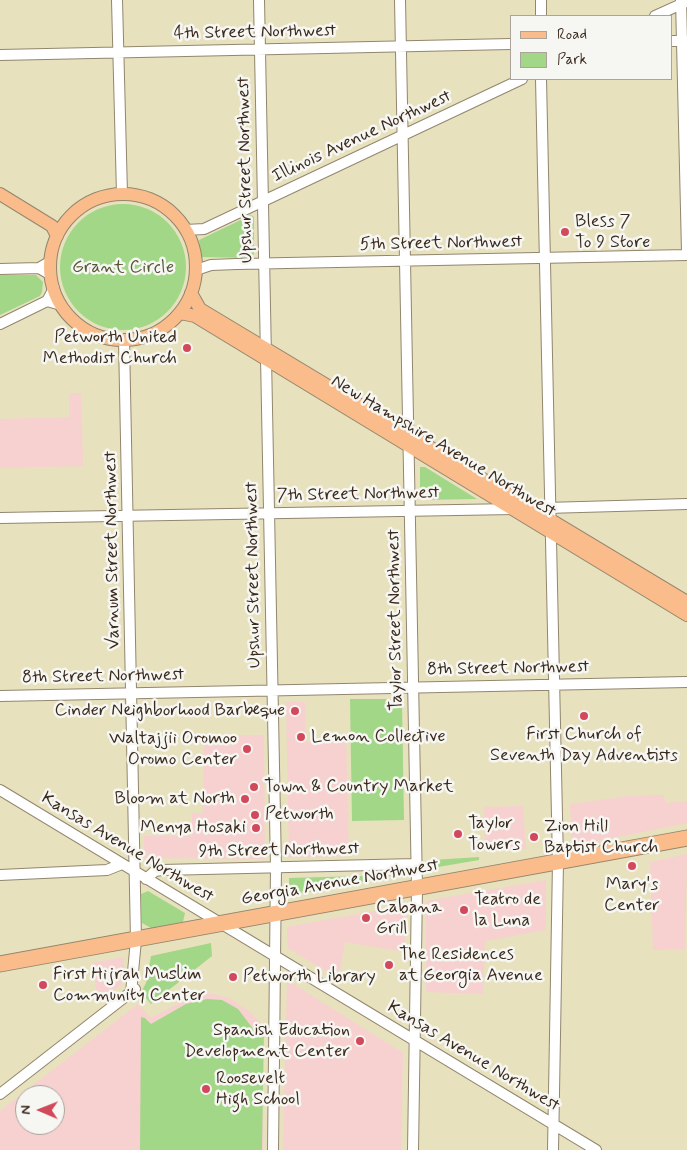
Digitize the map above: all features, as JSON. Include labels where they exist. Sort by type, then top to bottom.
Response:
[{"type":"highway","name":"Georgia Avenue Northwest","points":[[0,964],[687,838]]},
{"type":"main road","points":[[0,194],[55,231]]},
{"type":"main road","points":[[122,194],[141,196],[159,203],[174,215],[186,230],[193,247],[196,270],[191,293],[180,313],[153,333],[124,340],[104,337],[88,330],[74,320],[62,305],[53,282],[51,261],[55,231],[79,209],[92,201],[122,194]]},
{"type":"main road","name":"New Hampshire Avenue Northwest","points":[[191,293],[200,309],[265,353],[512,509],[552,520],[687,615]]},
{"type":"main road","name":"New Hampshire Avenue Northwest","points":[[180,313],[195,316],[407,432],[687,602]]},
{"type":"street","points":[[117,0],[122,194]]},
{"type":"street","name":"Upshur Street Northwest","points":[[259,0],[276,867],[273,1150]]},
{"type":"street","name":"Taylor Street Northwest","points":[[400,0],[417,888],[413,1150]]},
{"type":"street","points":[[541,0],[541,15]]},
{"type":"street","points":[[657,15],[683,2],[687,253]]},
{"type":"street","points":[[672,41],[685,41]]},
{"type":"street","name":"4th Street Northwest","points":[[0,55],[510,44]]},
{"type":"street","name":"Illinois Avenue Northwest","points":[[186,230],[204,229],[520,80]]},
{"type":"street","points":[[541,80],[558,862],[553,1150]]},
{"type":"street","name":"5th Street Northwest","points":[[196,270],[211,265],[687,253]]},
{"type":"street","points":[[0,269],[39,268],[51,261]]},
{"type":"street","points":[[39,268],[53,282],[46,301]]},
{"type":"street","points":[[0,324],[46,301],[62,305]]},
{"type":"street","name":"Varnum Street Northwest","points":[[0,1094],[131,994],[140,979],[135,872],[124,340]]},
{"type":"street","points":[[552,520],[687,504]]},
{"type":"street","name":"7th Street Northwest","points":[[0,518],[532,508]]},
{"type":"street","name":"8th Street Northwest","points":[[0,696],[687,682]]},
{"type":"street","name":"Kansas Avenue Northwest","points":[[0,790],[596,1150]]},
{"type":"street","points":[[0,875],[107,870],[122,864]]},
{"type":"street","name":"9th Street Northwest","points":[[146,879],[155,871],[162,870],[416,864]]},
{"type":"shaded area","points":[[69,393],[81,393],[83,466],[0,468],[0,419],[69,417]]},
{"type":"shaded area","points":[[286,702],[305,702],[306,742],[346,741],[349,856],[289,857]]},
{"type":"shaded area","points":[[234,735],[264,735],[265,859],[144,858],[144,836],[192,836],[192,814],[203,813],[204,745],[233,746]]},
{"type":"shaded area","points":[[663,795],[666,803],[687,801],[687,823],[572,846],[570,804],[628,796]]},
{"type":"shaded area","points":[[523,806],[526,849],[485,851],[484,807]]},
{"type":"shaded area","points":[[687,854],[685,949],[653,950],[650,862]]},
{"type":"shaded area","points":[[546,880],[546,930],[485,941],[483,994],[426,992],[426,901]]},
{"type":"shaded area","points":[[406,905],[405,952],[345,942],[340,970],[335,977],[288,948],[287,927]]},
{"type":"shaded area","points":[[124,957],[124,978],[121,985],[98,1001],[92,963]]},
{"type":"shaded area","points":[[287,980],[403,1053],[401,1150],[283,1150]]},
{"type":"shaded area","points":[[202,994],[214,994],[231,999],[250,1012],[264,1027],[263,1150],[0,1150],[0,1111],[15,1099],[15,1135],[65,1135],[65,1085],[34,1085],[138,1004],[151,1018],[191,997]]},
{"type":"green space","name":"Grant Circle","points":[[123,204],[147,208],[168,222],[182,243],[186,267],[182,291],[168,312],[147,326],[123,330],[99,326],[78,312],[64,291],[60,267],[64,243],[78,222],[99,208]]},
{"type":"green space","points":[[251,215],[254,217],[254,254],[250,258],[202,257],[199,240]]},
{"type":"green space","points":[[0,275],[36,275],[43,282],[42,292],[40,296],[0,315]]},
{"type":"green space","points":[[420,467],[425,467],[477,499],[420,500]]},
{"type":"green space","points":[[350,699],[398,699],[402,703],[404,820],[352,821]]},
{"type":"green space","points":[[479,857],[479,860],[432,868],[432,860]]},
{"type":"green space","points":[[396,875],[289,896],[289,878]]},
{"type":"green space","points":[[148,891],[185,913],[183,922],[151,928],[142,923],[141,894]]},
{"type":"green space","points":[[211,943],[212,956],[151,1004],[141,992],[146,983],[151,956]]},
{"type":"green space","name":"Roosevelt High School","points":[[207,999],[222,1000],[238,1009],[254,1030],[264,1027],[262,1150],[140,1150],[141,1017],[151,1024],[186,1004]]},
{"type":"place","name":"Bless 7 To 9 Store","points":[[565,232]]},
{"type":"place","name":"Petworth United Methodist Church","points":[[187,348]]},
{"type":"place","name":"Cinder Neighborhood Barbeque","points":[[295,711]]},
{"type":"place","name":"First Church of Seventh Day Adventists","points":[[584,716]]},
{"type":"place","name":"Lemon Collective","points":[[301,737]]},
{"type":"place","name":"Waltajjii Oromoo Oromo Center","points":[[247,749]]},
{"type":"place","name":"Town & Country Market","points":[[254,787]]},
{"type":"place","name":"Bloom at North","points":[[245,799]]},
{"type":"place","name":"Petworth","points":[[255,815]]},
{"type":"place","name":"Menya Hosaki","points":[[256,828]]},
{"type":"place","name":"Taylor Towers","points":[[458,834]]},
{"type":"place","name":"Zion Hill Baptist Church","points":[[534,837]]},
{"type":"place","name":"Mary's Center","points":[[632,866]]},
{"type":"place","name":"Teatro de la Luna","points":[[464,910]]},
{"type":"place","name":"Cabana Grill","points":[[366,918]]},
{"type":"place","name":"The Residences at Georgia Avenue","points":[[389,965]]},
{"type":"place","name":"Petworth Library","points":[[233,977]]},
{"type":"place","name":"First Hijrah Muslim Community Center","points":[[43,985]]},
{"type":"place","name":"Spanish Education Development Center","points":[[360,1041]]},
{"type":"place","name":"Roosevelt High School","points":[[206,1089]]}]
